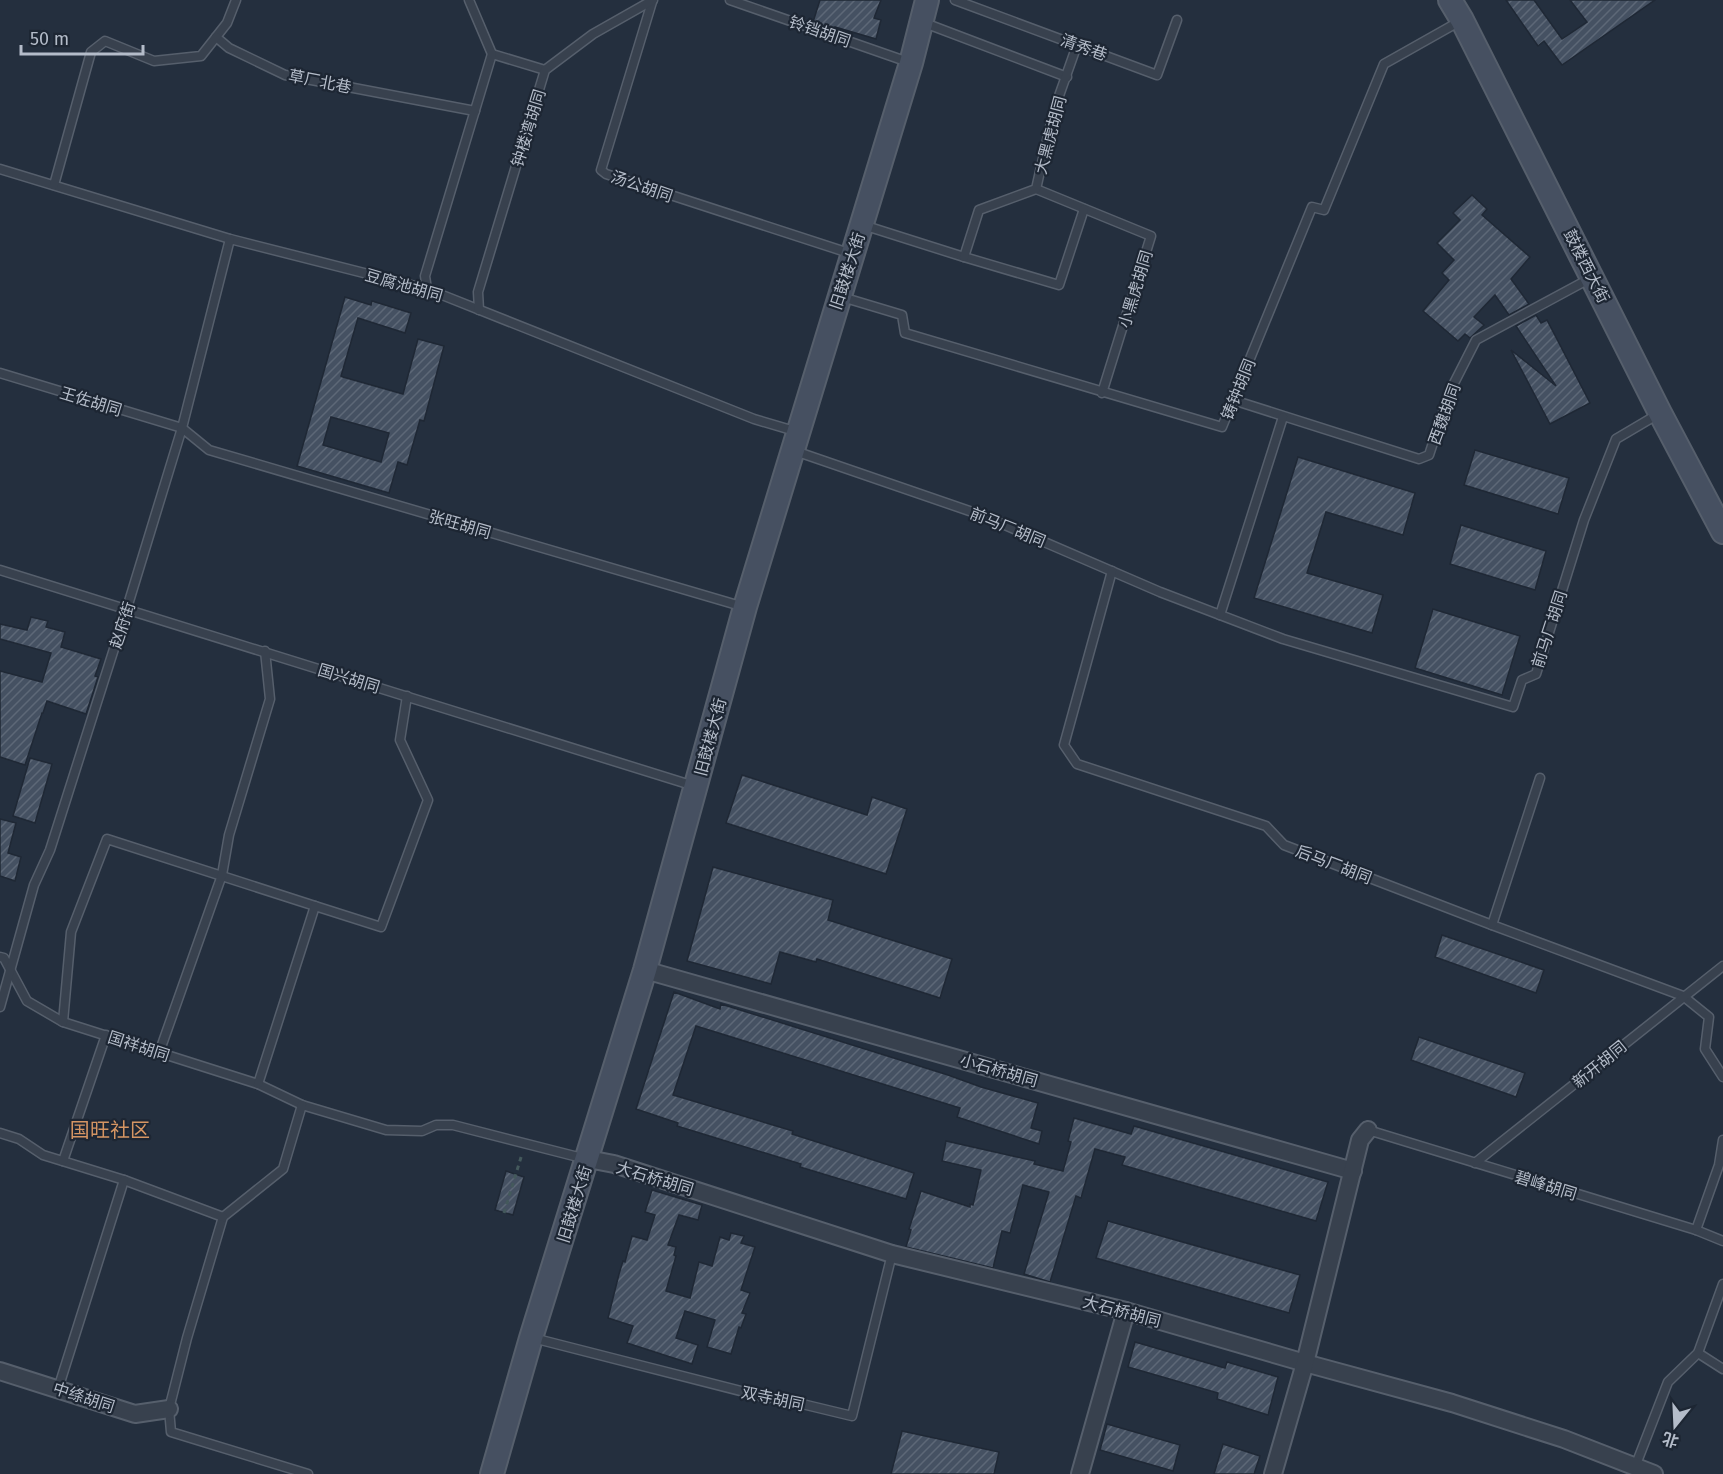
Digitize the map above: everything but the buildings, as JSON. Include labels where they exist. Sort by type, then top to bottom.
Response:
[{"type":"main road","name":"旧鼓楼大街","points":[[492,1474],[531,1338],[645,970],[745,607],[911,63],[927,0]]},
{"type":"main road","name":"鼓楼西大街","points":[[1450,0],[1723,532]]},
{"type":"street","name":"小石桥胡同","points":[[645,970],[1353,1171]]},
{"type":"street","points":[[1273,1474],[1305,1364],[1360,1140],[1368,1130]]},
{"type":"street","name":"大石桥胡同","points":[[588,1159],[614,1164],[892,1254],[1126,1311],[1305,1364],[1452,1402],[1564,1439],[1654,1474]]},
{"type":"street","points":[[1080,1474],[1126,1311]]},
{"type":"street","name":"中绦胡同","points":[[0,1371],[135,1414],[169,1409]]},
{"type":"lane","points":[[54,185],[91,52],[105,41],[154,61],[201,56],[227,23],[236,0]]},
{"type":"lane","points":[[427,289],[425,276],[492,54],[469,0]]},
{"type":"lane","name":"铃铛胡同","points":[[730,0],[911,63]]},
{"type":"lane","name":"清秀巷","points":[[955,0],[1157,75],[1177,20]]},
{"type":"lane","name":"钟楼湾胡同","points":[[478,310],[478,292],[545,70],[593,34],[652,1]]},
{"type":"lane","name":"汤公胡同","points":[[652,1],[601,170],[606,174],[852,254]]},
{"type":"lane","name":"铸钟胡同","points":[[839,296],[902,315],[905,333],[1222,427],[1312,207],[1324,210],[1384,64],[1462,20]]},
{"type":"lane","points":[[922,22],[1067,77]]},
{"type":"lane","name":"草厂北巷","points":[[216,37],[229,48],[285,75],[475,111]]},
{"type":"lane","name":"大黑虎胡同","points":[[964,257],[979,210],[1036,189],[1054,110],[1077,45]]},
{"type":"lane","points":[[492,54],[545,70]]},
{"type":"lane","name":"豆腐池胡同","points":[[0,169],[230,239],[427,289],[754,419],[795,441]]},
{"type":"lane","name":"小黑虎胡同","points":[[1036,189],[1151,236],[1102,393]]},
{"type":"lane","points":[[861,224],[1059,285],[1084,209]]},
{"type":"lane","name":"赵府街","points":[[0,1007],[34,885],[50,850],[182,428],[230,239]]},
{"type":"lane","name":"西魏胡同","points":[[1233,400],[1419,459],[1429,455],[1450,391],[1476,339],[1593,277]]},
{"type":"lane","name":"王佐胡同","points":[[0,373],[182,428]]},
{"type":"lane","name":"前马厂胡同","points":[[795,441],[1282,639],[1513,707],[1522,680],[1536,674],[1584,520],[1616,439],[1660,413]]},
{"type":"lane","points":[[1220,615],[1283,417]]},
{"type":"lane","name":"张旺胡同","points":[[182,428],[209,450],[745,607]]},
{"type":"lane","name":"国兴胡同","points":[[0,570],[697,787]]},
{"type":"lane","name":"后马厂胡同","points":[[1112,571],[1065,745],[1077,764],[1266,826],[1284,844],[1492,926],[1683,996],[1710,1017],[1705,1049],[1723,1077]]},
{"type":"lane","points":[[159,1053],[222,875],[229,835],[270,699],[265,651]]},
{"type":"lane","points":[[63,1022],[70,932],[107,839],[381,927],[428,800],[400,740],[407,696]]},
{"type":"lane","points":[[1492,926],[1540,778]]},
{"type":"lane","points":[[258,1084],[315,906]]},
{"type":"lane","name":"国祥胡同","points":[[0,957],[4,958],[27,1002],[63,1022],[258,1084],[303,1105],[386,1130],[422,1131],[436,1125],[453,1125],[588,1159]]},
{"type":"lane","name":"新开胡同","points":[[1475,1164],[1723,966]]},
{"type":"lane","points":[[63,1161],[106,1035]]},
{"type":"lane","points":[[303,1105],[283,1169],[222,1218],[169,1409],[171,1432],[308,1474]]},
{"type":"lane","name":"碧峰胡同","points":[[1368,1130],[1696,1230],[1723,1241]]},
{"type":"lane","points":[[0,1133],[19,1139],[43,1155],[123,1180],[222,1218]]},
{"type":"lane","points":[[1696,1230],[1721,1166],[1723,1140]]},
{"type":"lane","points":[[57,1389],[123,1180]]},
{"type":"lane","name":"双寺胡同","points":[[531,1338],[768,1398],[769,1396],[852,1416],[892,1254]]},
{"type":"lane","points":[[1635,1467],[1668,1382],[1698,1353],[1723,1284]]},
{"type":"lane","points":[[1698,1353],[1723,1369]]},
{"type":"path","points":[[504,1213],[525,1143]]},
{"type":"district","name":"国旺社区","points":[[110,1130]]}]
